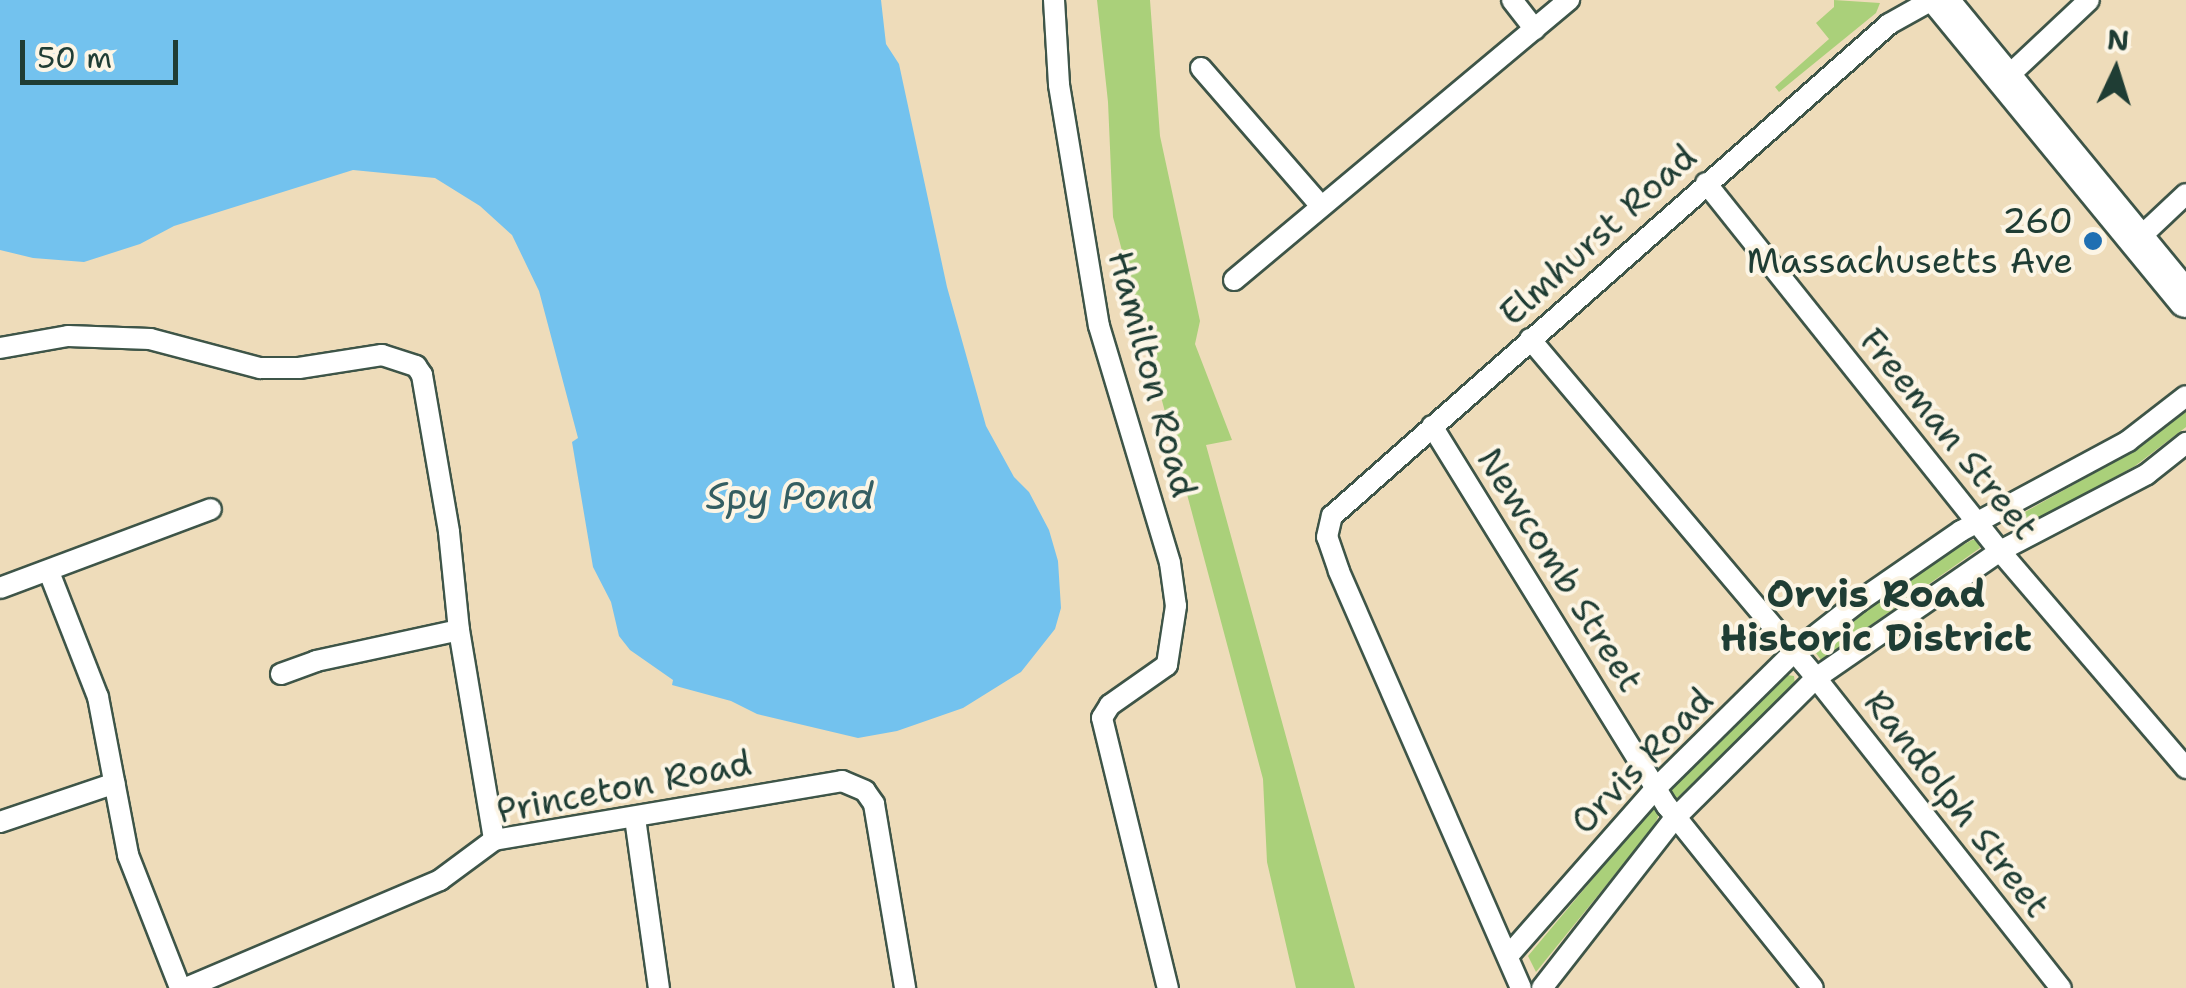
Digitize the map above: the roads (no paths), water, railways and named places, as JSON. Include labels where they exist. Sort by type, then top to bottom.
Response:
[{"type":"highway","points":[[1936,0],[2186,299]]},
{"type":"street","name":"Hamilton Road","points":[[1054,0],[1059,85],[1098,326],[1170,563],[1176,606],[1167,665],[1104,711],[1104,730],[1168,988]]},
{"type":"street","points":[[1512,0],[1535,29]]},
{"type":"street","points":[[1234,280],[1569,0]]},
{"type":"street","name":"Elmhurst Road","points":[[1508,956],[1327,538],[1332,516],[1888,24],[1936,0]]},
{"type":"street","points":[[2005,79],[2089,0]]},
{"type":"street","points":[[1201,68],[1320,205]]},
{"type":"street","name":"Freeman Street","points":[[1706,184],[2000,551],[2186,768]]},
{"type":"street","points":[[2137,240],[2186,194]]},
{"type":"street","points":[[0,348],[84,337],[150,339],[260,368],[299,368],[382,355],[403,358],[422,375],[494,840]]},
{"type":"street","name":"Randolph Street","points":[[1530,340],[1816,678],[2061,988]]},
{"type":"street","name":"Orvis Road","points":[[1508,956],[1657,788],[1794,653],[1858,602],[1979,522],[2128,442],[2186,396]]},
{"type":"street","name":"Newcomb Street","points":[[1432,426],[1675,818],[1812,988]]},
{"type":"street","name":"Orvis Road","points":[[1542,988],[1675,818],[1816,678],[2000,551],[2146,474],[2186,444]]},
{"type":"street","points":[[0,588],[211,509]]},
{"type":"street","points":[[48,572],[86,658],[128,855],[183,988]]},
{"type":"street","points":[[281,674],[316,661],[459,630]]},
{"type":"street","name":"Princeton Road","points":[[183,988],[440,880],[494,840],[842,781],[865,791],[874,804],[905,988]]},
{"type":"street","points":[[0,822],[115,783]]},
{"type":"street","points":[[635,818],[659,988]]},
{"type":"street","points":[[1508,956],[1511,985]]},
{"type":"water","name":"Spy Pond","points":[[0,0],[881,0],[886,44],[899,64],[947,287],[986,426],[1014,477],[1029,492],[1049,530],[1058,561],[1061,608],[1055,629],[1021,672],[963,708],[897,731],[858,738],[757,714],[731,701],[672,685],[673,680],[630,650],[619,636],[611,602],[593,567],[572,442],[578,438],[539,291],[512,235],[480,206],[435,178],[353,170],[174,226],[140,244],[84,262],[33,258],[0,250]]},
{"type":"place","name":"260 Massachusetts Ave","points":[[2093,241]]},
{"type":"district","name":"Orvis Road Historic District","points":[[1876,616]]}]
